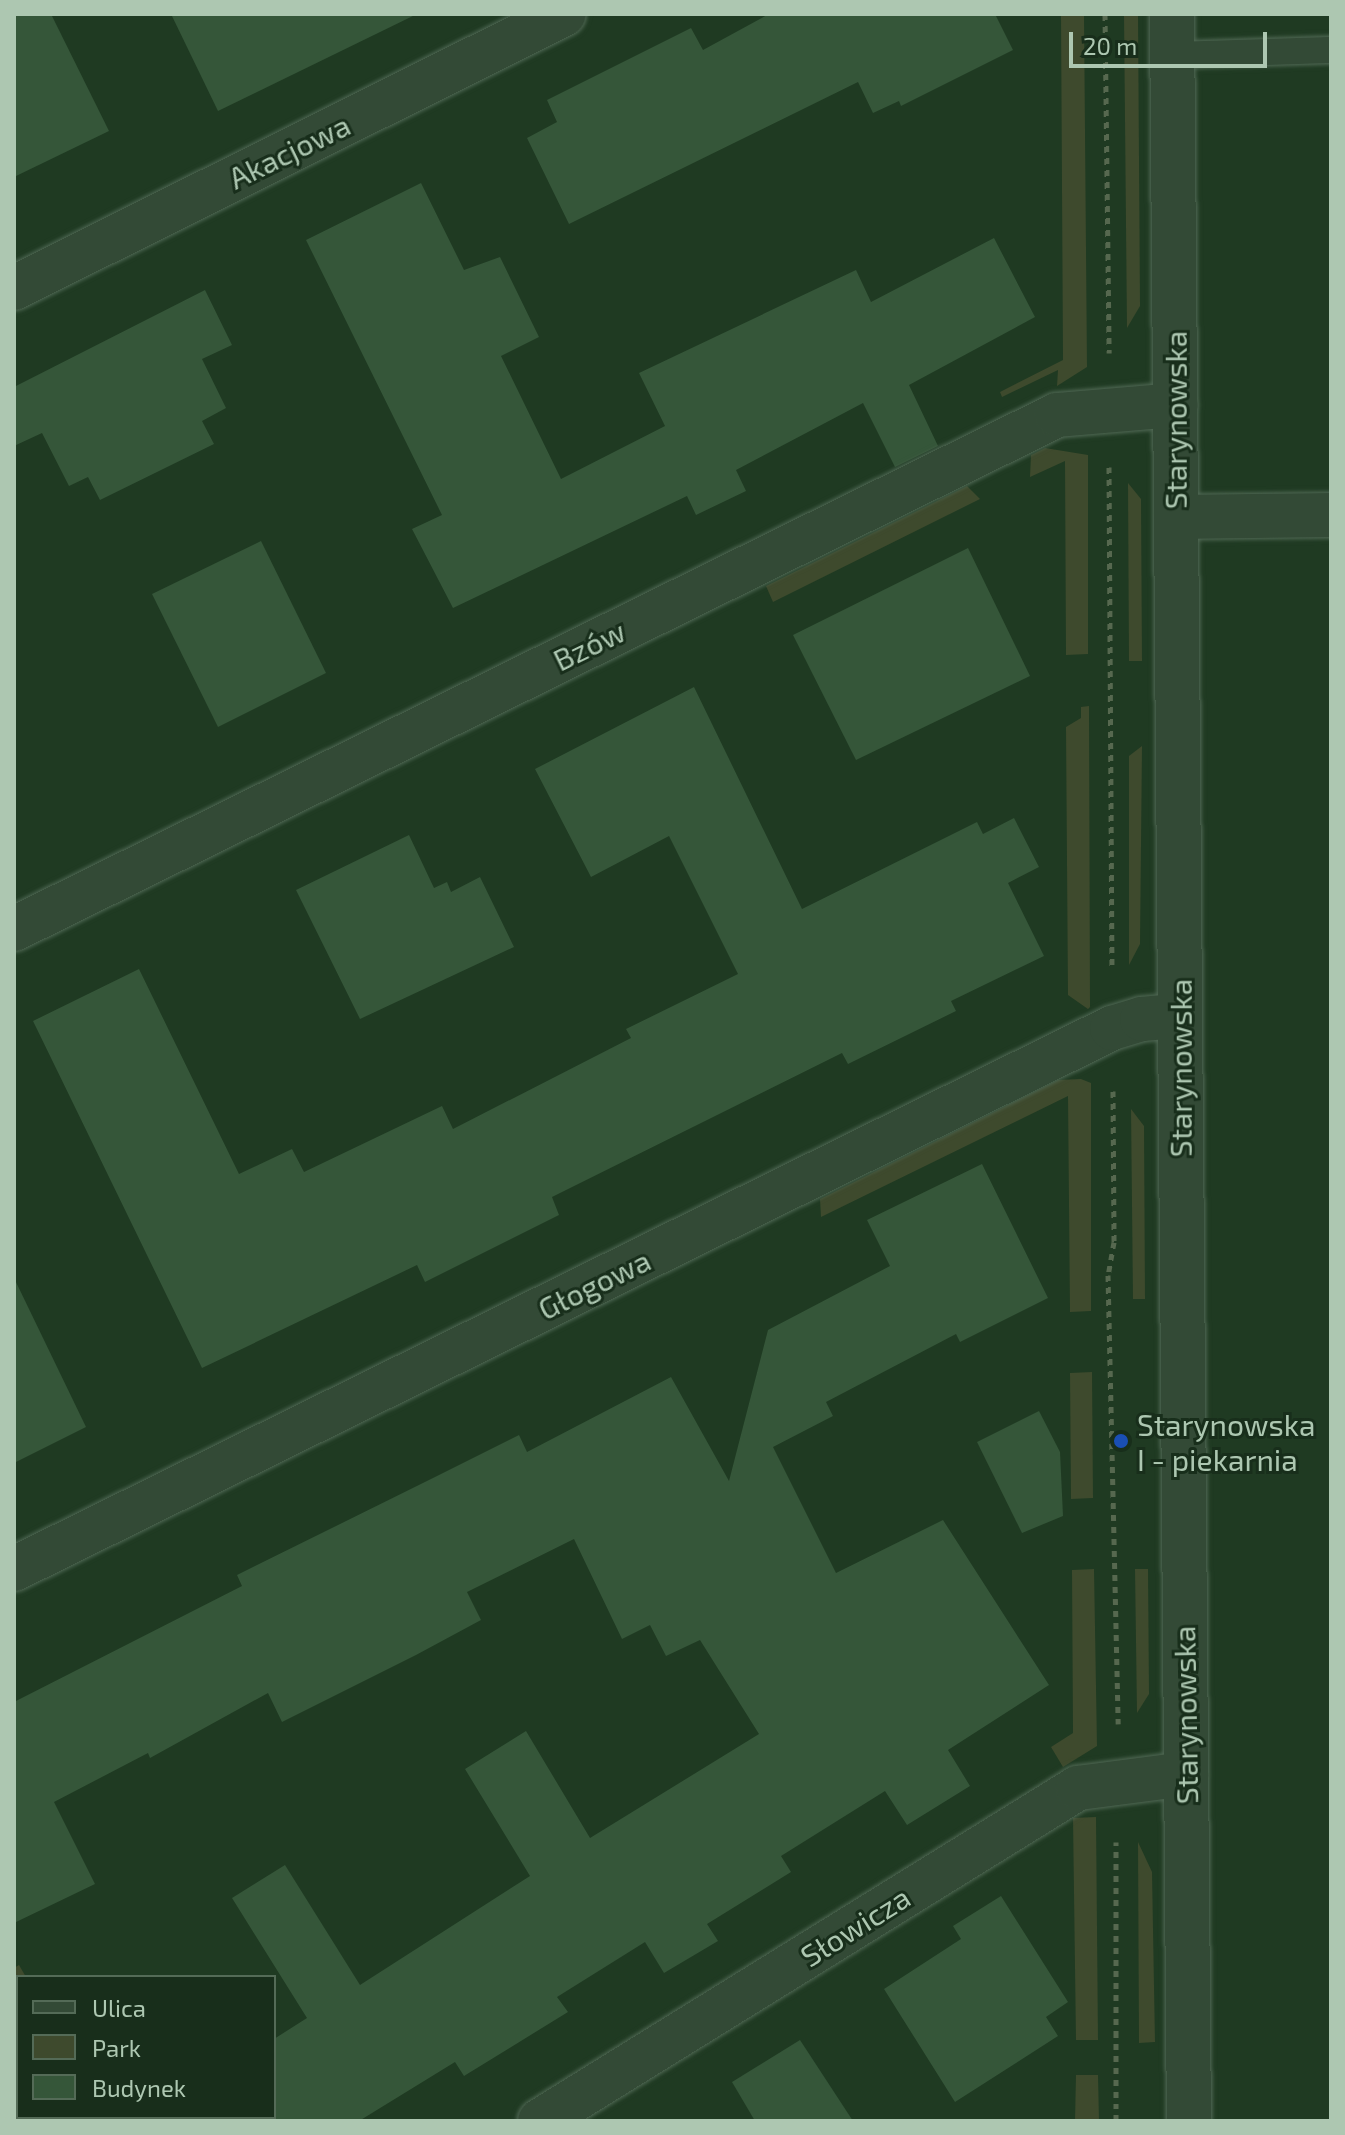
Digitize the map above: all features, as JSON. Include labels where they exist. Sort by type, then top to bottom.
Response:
[{"type":"street","name":"Akacjowa","points":[[14,288],[564,14]]},
{"type":"street","name":"Starynowska","points":[[1172,35],[1189,2121]]},
{"type":"street","name":"Bzów","points":[[14,929],[1057,415],[1176,405]]},
{"type":"street","points":[[1176,517],[1331,515]]},
{"type":"street","name":"Głogowa","points":[[14,1569],[1112,1028],[1142,1019],[1179,1016]]},
{"type":"street","name":"Słowicza","points":[[540,2121],[1078,1788],[1186,1774]]},
{"type":"lane","points":[[1172,35],[1331,50]]},
{"type":"green space","points":[[1061,14],[1084,14],[1087,367],[1057,386],[1058,370],[1002,397],[1000,392],[1063,360]]},
{"type":"green space","points":[[1124,14],[1138,14],[1140,306],[1127,328]]},
{"type":"green space","points":[[1045,448],[1088,455],[1088,654],[1066,655],[1065,461],[1030,477],[1031,455]]},
{"type":"green space","points":[[1128,483],[1141,499],[1142,661],[1129,661]]},
{"type":"green space","points":[[967,486],[980,499],[773,602],[766,586]]},
{"type":"green space","points":[[1089,706],[1088,1009],[1068,995],[1066,727],[1081,718],[1081,707]]},
{"type":"green space","points":[[1142,746],[1140,944],[1129,965],[1129,756]]},
{"type":"green space","points":[[1081,1079],[1091,1083],[1091,1311],[1070,1312],[1068,1096],[821,1217],[820,1199],[1058,1080]]},
{"type":"green space","points":[[1131,1109],[1144,1126],[1145,1299],[1133,1299]]},
{"type":"green space","points":[[1092,1372],[1093,1498],[1071,1499],[1070,1373]]},
{"type":"green space","points":[[1094,1569],[1097,1746],[1063,1767],[1051,1747],[1073,1733],[1072,1570]]},
{"type":"green space","points":[[1135,1569],[1148,1569],[1149,1694],[1137,1713]]},
{"type":"green space","points":[[1096,1817],[1098,2040],[1076,2040],[1073,1818]]},
{"type":"green space","points":[[1138,1842],[1152,1872],[1155,2042],[1139,2043]]},
{"type":"green space","points":[[19,1965],[25,1975],[16,1975],[16,2004],[14,1968]]},
{"type":"green space","points":[[1076,2075],[1098,2075],[1099,2121],[1075,2121]]},
{"type":"building","points":[[14,14],[51,14],[109,131],[14,177]]},
{"type":"building","points":[[171,14],[417,14],[218,111]]},
{"type":"building","points":[[769,14],[995,14],[1013,50],[901,106],[899,101],[873,113],[858,82],[569,224],[527,138],[557,122],[547,100],[691,28],[703,50]]},
{"type":"building","points":[[421,183],[464,270],[500,257],[539,337],[501,356],[561,479],[665,426],[639,373],[856,270],[871,302],[994,238],[1035,317],[909,385],[938,446],[895,467],[863,403],[736,470],[746,491],[696,515],[687,496],[453,608],[412,529],[442,515],[306,240]]},
{"type":"building","points":[[205,290],[232,345],[202,359],[226,408],[202,421],[214,444],[100,500],[88,477],[69,486],[42,433],[14,446],[14,387]]},
{"type":"building","points":[[261,541],[326,673],[218,727],[152,594]]},
{"type":"building","points":[[968,548],[1030,676],[856,760],[793,635]]},
{"type":"building","points":[[694,687],[802,909],[977,822],[983,834],[1014,818],[1039,867],[1008,883],[1044,956],[951,1001],[956,1011],[848,1064],[842,1053],[552,1197],[559,1215],[425,1282],[417,1265],[202,1368],[33,1021],[139,969],[239,1174],[292,1149],[304,1172],[442,1106],[453,1129],[631,1038],[626,1029],[738,974],[669,836],[591,877],[535,769]]},
{"type":"building","points":[[409,835],[434,888],[447,882],[451,892],[480,877],[514,947],[360,1019],[296,890]]},
{"type":"building","points":[[982,1164],[1048,1298],[960,1342],[956,1334],[826,1402],[833,1416],[773,1447],[836,1573],[943,1520],[1049,1685],[948,1750],[970,1786],[907,1825],[885,1791],[781,1856],[791,1872],[707,1924],[718,1941],[664,1973],[645,1942],[557,1997],[568,2012],[464,2076],[455,2062],[359,2121],[274,2121],[276,2038],[307,2018],[232,1898],[285,1865],[360,1985],[530,1876],[465,1769],[526,1731],[590,1838],[759,1734],[700,1640],[666,1656],[650,1625],[622,1639],[574,1539],[467,1592],[481,1620],[416,1655],[282,1722],[268,1693],[150,1758],[148,1753],[54,1802],[95,1884],[14,1923],[14,1702],[242,1586],[237,1575],[519,1435],[527,1452],[671,1377],[729,1481],[768,1330],[890,1266],[867,1220]]},
{"type":"building","points":[[14,1278],[86,1427],[14,1463]]},
{"type":"building","points":[[1039,1411],[1060,1452],[1063,1516],[1022,1533],[977,1442]]},
{"type":"building","points":[[1001,1896],[1068,2002],[1046,2017],[1058,2036],[955,2102],[884,1989],[961,1939],[953,1926]]},
{"type":"building","points":[[800,2040],[853,2121],[755,2121],[732,2082]]},
{"type":"place","name":"Starynowska I - piekarnia","points":[[1121,1441]]}]
